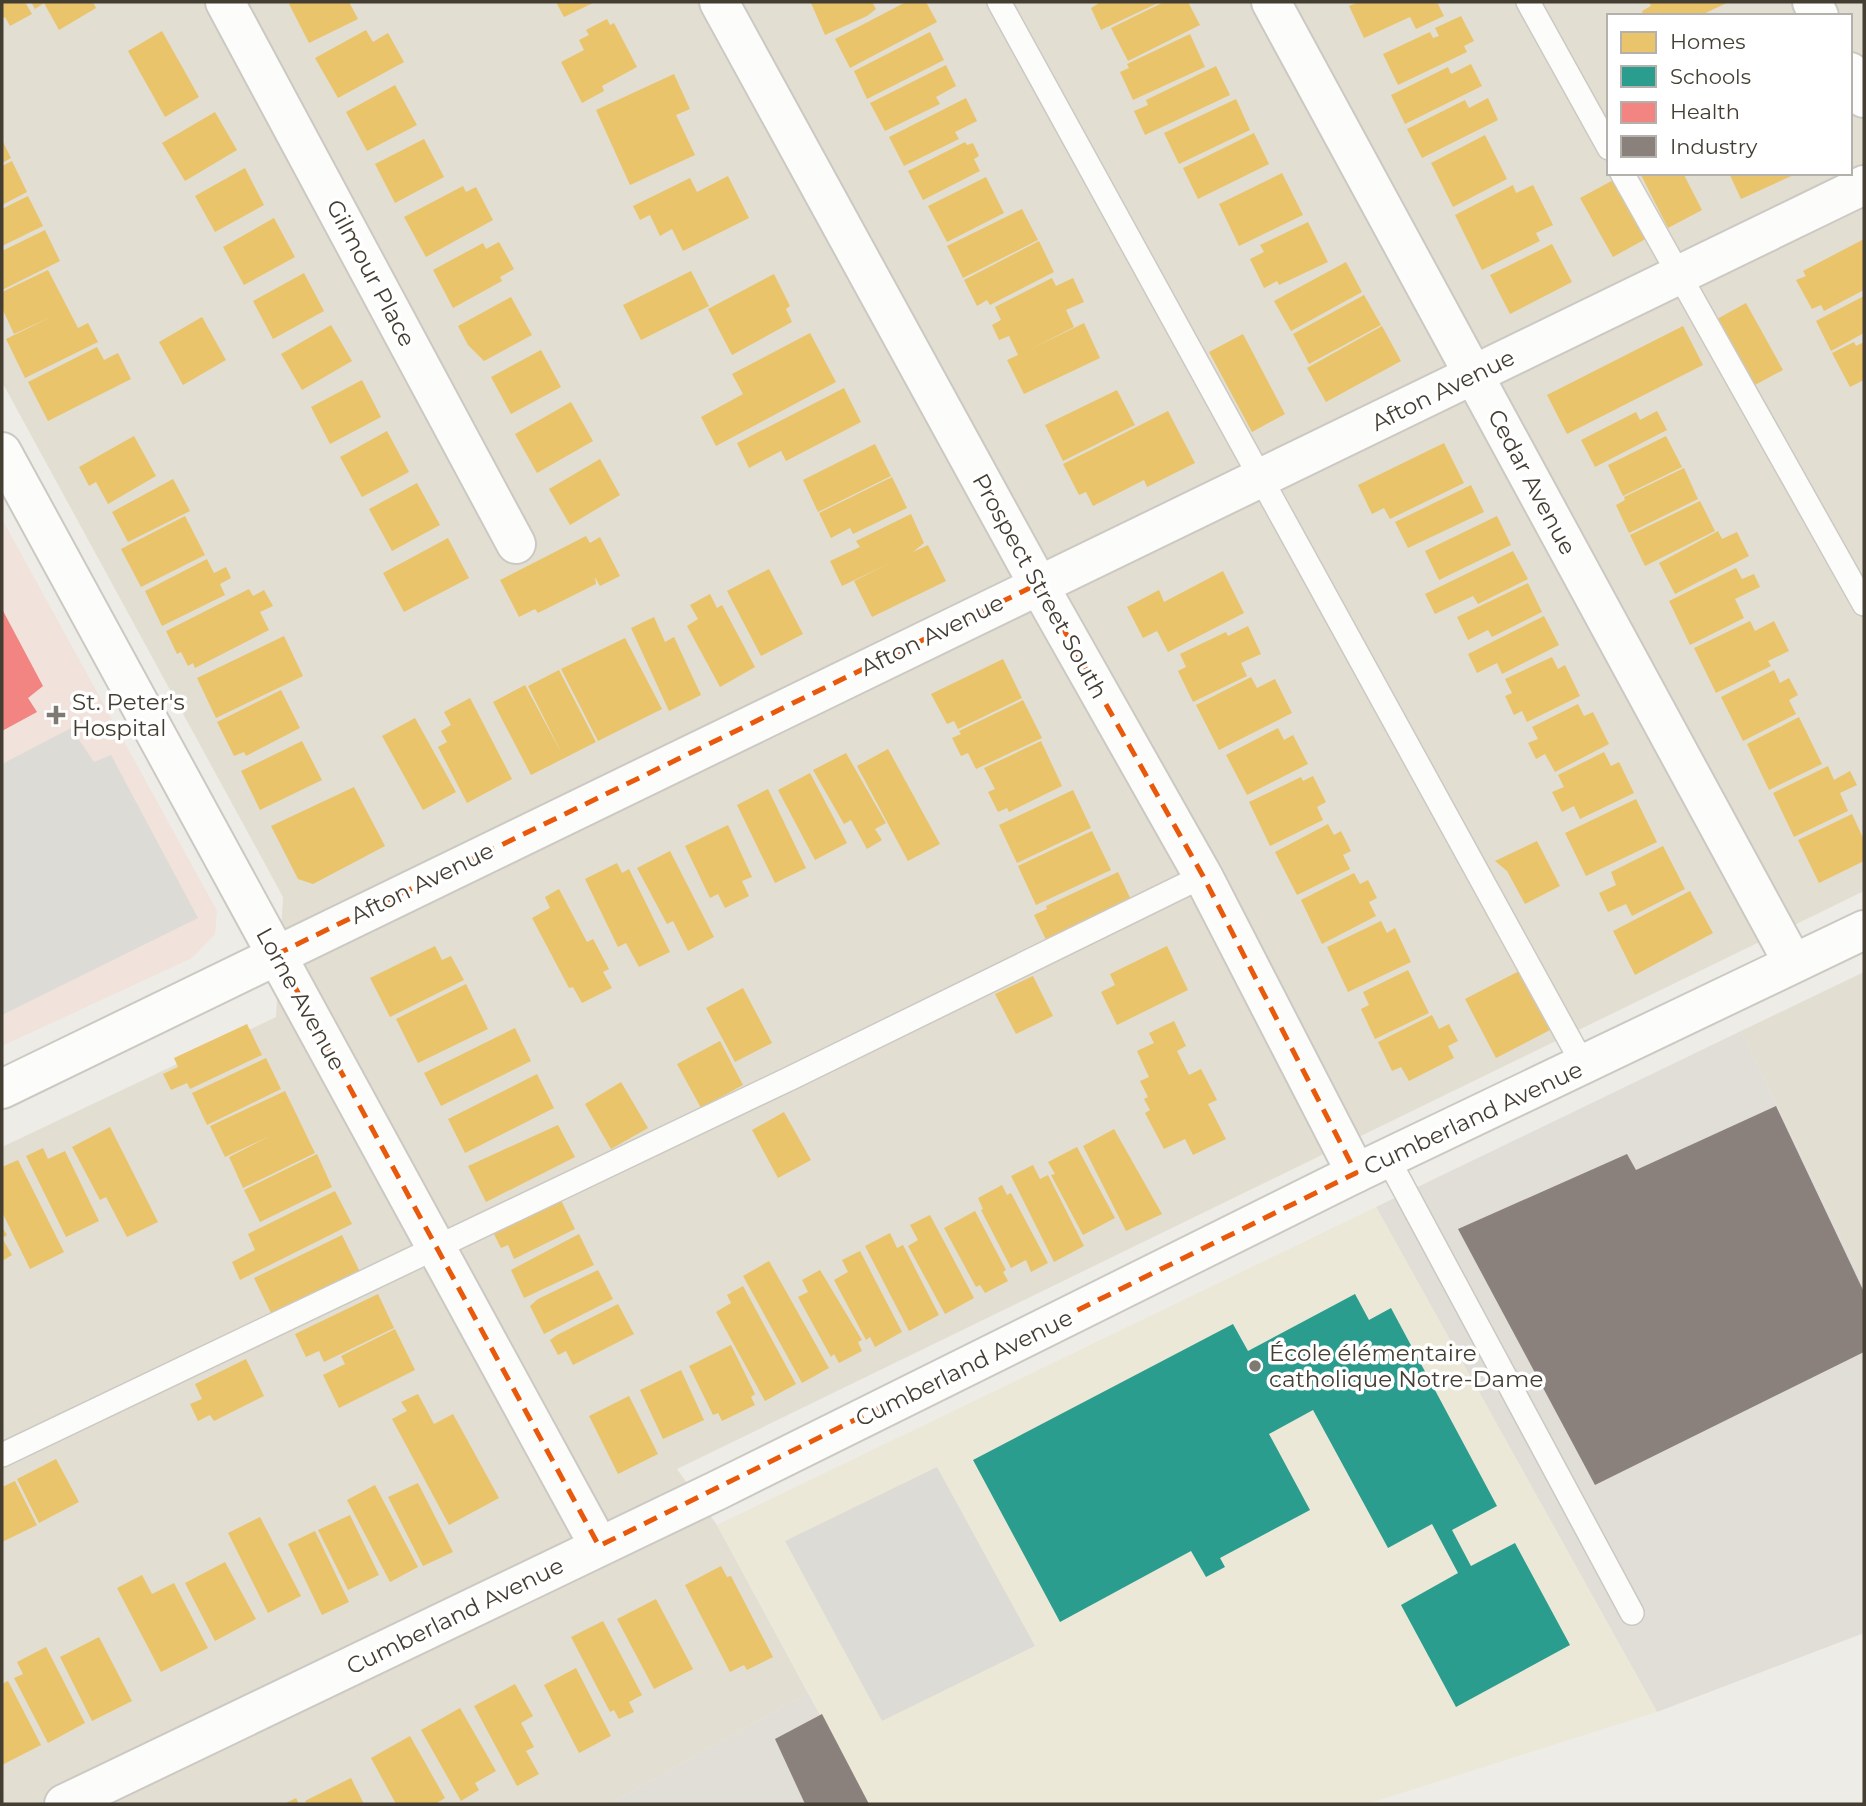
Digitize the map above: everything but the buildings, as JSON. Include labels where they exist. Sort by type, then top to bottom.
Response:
[{"type":"street","name":"Gilmour Place","points":[[225,2],[516,544]]},
{"type":"street","name":"Prospect Street South","points":[[719,2],[1038,584],[1203,876],[1372,1166]]},
{"type":"street","name":"Cedar Avenue","points":[[1271,2],[1793,963]]},
{"type":"street","points":[[1852,76],[1864,98]]},
{"type":"street","name":"Afton Avenue","points":[[2,1089],[1864,185]]},
{"type":"street","name":"Lorne Avenue","points":[[2,452],[599,1546]]},
{"type":"street","name":"Cumberland Avenue","points":[[64,1804],[599,1546],[1372,1166],[1864,930]]},
{"type":"lane","points":[[999,2],[1584,1066]]},
{"type":"lane","points":[[1528,2],[1607,144]]},
{"type":"lane","points":[[1623,175],[1864,604]]},
{"type":"lane","points":[[2,1455],[437,1248],[1203,876]]},
{"type":"lane","points":[[1372,1166],[1632,1613]]},
{"type":"highlighted area","points":[[1038,584],[1203,876],[1356,1173],[599,1546],[277,954]]},
{"type":"shaded area","points":[[2,2],[1864,2],[1864,891],[677,1469],[717,1525],[808,1693],[609,1804],[2,1804],[2,1147],[276,1017],[283,897],[2,382]]},
{"type":"shaded area","name":"St. Peter's Hospital","points":[[2,519],[217,911],[215,934],[192,958],[2,1046]]},
{"type":"shaded area","points":[[71,728],[94,762],[111,755],[198,918],[2,1015],[2,764]]},
{"type":"shaded area","points":[[1864,972],[1864,1284],[1741,1031]]},
{"type":"shaded area","points":[[1741,1031],[1864,1284],[1864,1633],[1657,1712],[1376,1207]]},
{"type":"shaded area","name":"École élémentaire catholique Notre-Dame","points":[[1376,1207],[1657,1712],[1367,1804],[869,1804],[717,1525]]},
{"type":"shaded area","points":[[937,1467],[1035,1646],[882,1721],[785,1541]]},
{"type":"shaded area","points":[[808,1693],[869,1804],[609,1804]]},
{"type":"place","name":"St. Peter's Hospital","points":[[56,715]]},
{"type":"place","name":"École élémentaire catholique Notre-Dame","points":[[1255,1366]]}]
